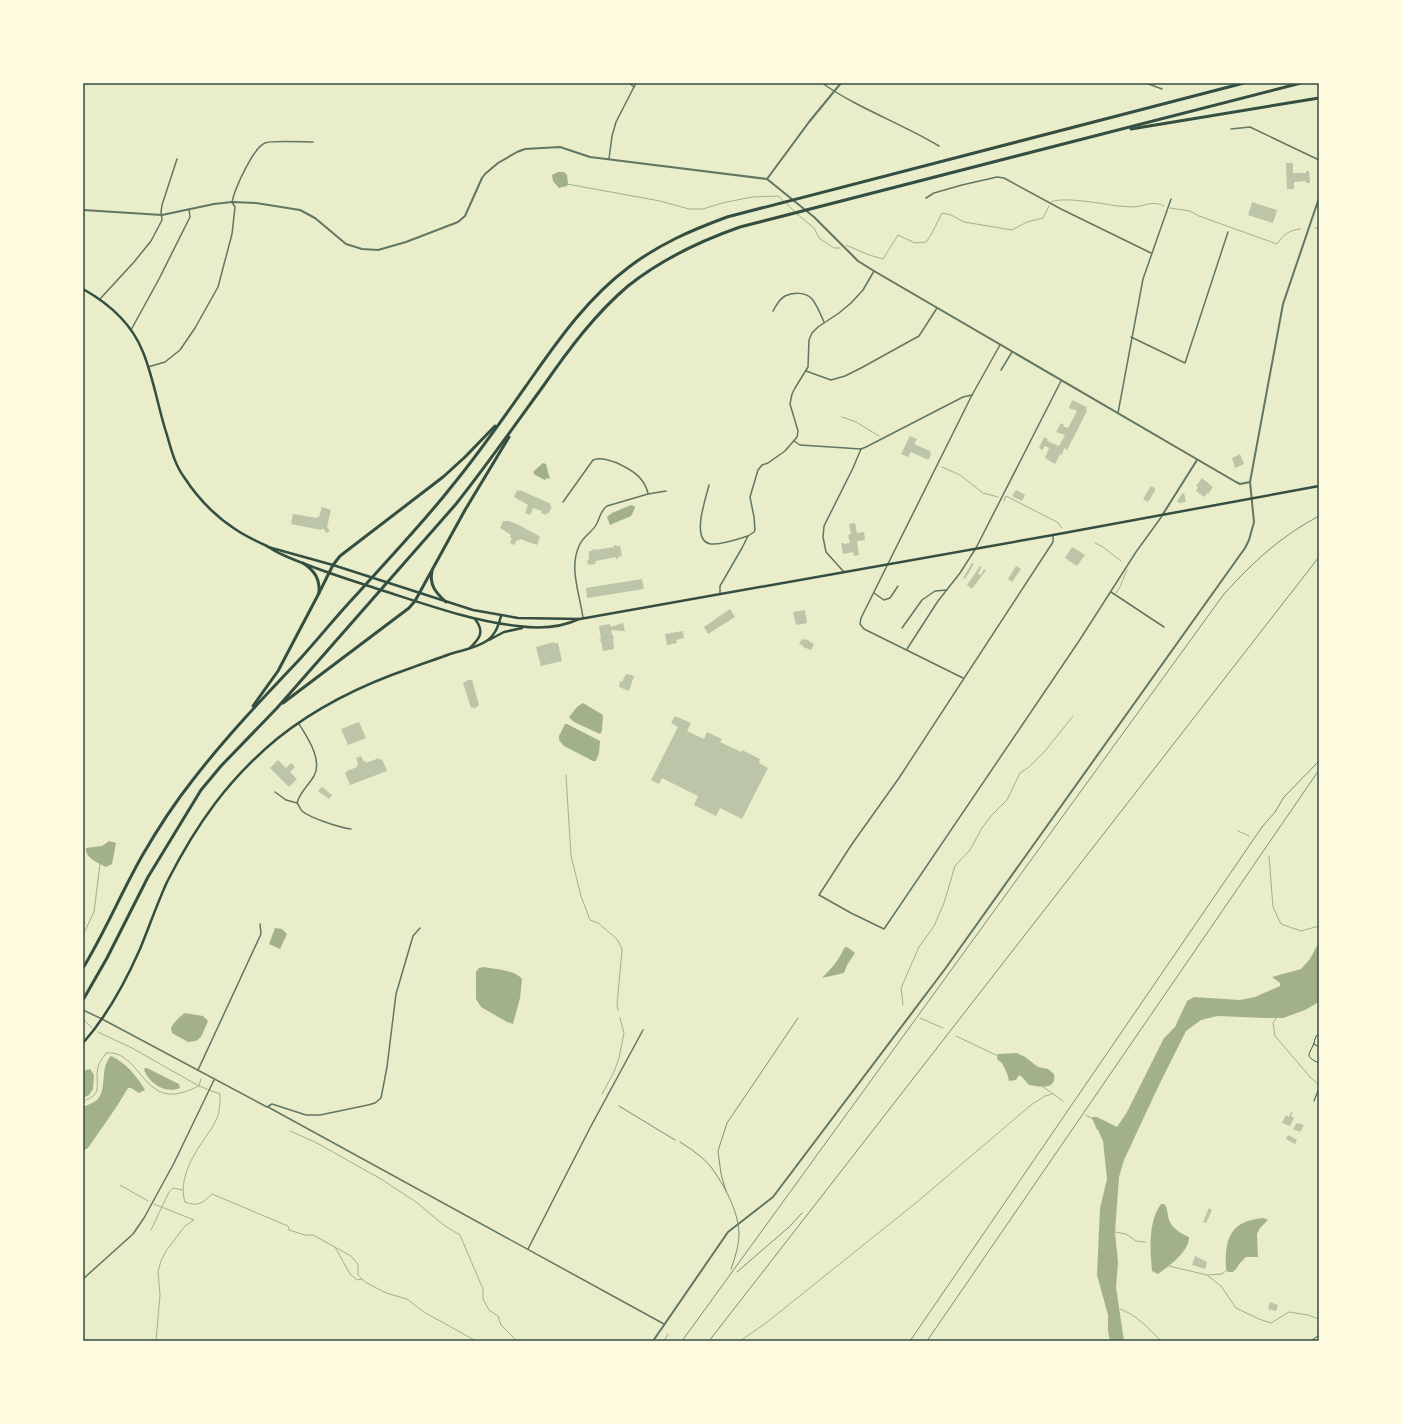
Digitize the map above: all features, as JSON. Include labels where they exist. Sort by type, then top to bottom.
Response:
[{"type":"highway","points":[[1222,88],[1232,83]]},
{"type":"highway","points":[[83,968],[99,941],[142,856],[168,812],[193,779],[247,715],[301,658],[358,592],[413,533],[453,485],[504,418],[574,320],[600,292],[629,267],[652,251],[676,238],[697,228],[727,217],[1244,83]]},
{"type":"highway","points":[[84,998],[107,958],[148,877],[201,790],[221,766],[277,708],[456,504],[575,342],[611,302],[645,274],[679,253],[714,236],[740,227],[1301,83]]},
{"type":"highway","points":[[1111,132],[1319,98]]},
{"type":"highway","points":[[247,715],[278,670],[333,564],[340,556],[443,477],[465,458],[504,418]]},
{"type":"highway","points":[[277,708],[409,608],[415,601],[418,593],[465,510],[519,419]]},
{"type":"highway","points":[[303,563],[312,569],[317,577],[319,584],[318,595]]},
{"type":"highway","points":[[433,567],[431,577],[434,590],[446,602]]},
{"type":"main road","points":[[83,289],[108,304],[124,321],[130,330],[143,351],[162,422],[174,457],[183,476],[217,515],[234,529],[268,547],[329,573],[415,601],[500,624],[526,627],[562,626],[582,619],[1163,514],[1252,500],[1319,486]]},
{"type":"main road","points":[[268,547],[333,564],[472,610],[518,618],[582,619]]},
{"type":"main road","points":[[485,642],[495,633],[500,624],[501,616]]},
{"type":"main road","points":[[470,648],[478,640],[481,632],[474,618]]},
{"type":"main road","points":[[83,1043],[102,1018],[122,986],[140,950],[167,883],[198,826],[235,778],[256,758],[279,738],[342,697],[404,670],[470,648],[504,632],[526,627]]},
{"type":"street","points":[[629,83],[634,87]]},
{"type":"street","points":[[609,159],[614,128],[636,83]]},
{"type":"street","points":[[822,83],[833,91],[866,109],[928,139],[939,146]]},
{"type":"street","points":[[767,179],[833,91],[841,83]]},
{"type":"street","points":[[1146,83],[1162,89]]},
{"type":"street","points":[[1230,129],[1250,127],[1319,160]]},
{"type":"street","points":[[148,367],[165,362],[180,350],[195,328],[218,287],[232,234],[236,207],[232,202],[234,192],[255,151],[266,142],[313,142]]},
{"type":"street","points":[[83,210],[162,215],[214,204],[232,202],[256,203],[300,210],[315,218],[346,244],[362,249],[378,250],[406,242],[458,222],[465,216],[478,185],[485,174],[516,152],[525,149],[553,147],[566,149],[590,157],[767,179],[814,217],[853,257],[874,271],[1060,381],[1236,482],[1240,484],[1250,482]]},
{"type":"street","points":[[100,299],[134,262],[151,240],[162,220],[162,205],[177,158]]},
{"type":"street","points":[[926,198],[934,193],[962,185],[997,177],[1004,178],[1061,209],[1151,253]]},
{"type":"street","points":[[653,1341],[728,1232],[773,1197],[945,969],[1104,748],[1245,548],[1254,522],[1250,482],[1283,304],[1319,198]]},
{"type":"street","points":[[1118,413],[1143,279],[1171,199]]},
{"type":"street","points":[[130,330],[159,279],[190,217],[189,209]]},
{"type":"street","points":[[1131,337],[1185,363],[1228,232]]},
{"type":"street","points":[[709,485],[702,510],[700,525],[701,536],[703,539],[712,544],[748,536],[754,532],[754,517],[750,497],[758,470],[762,465],[780,455],[797,437],[798,432],[790,404],[792,394],[808,367],[809,340],[812,333],[824,322],[839,313],[851,303],[862,290],[874,271]]},
{"type":"street","points":[[773,311],[784,296],[796,293],[807,295],[813,300],[824,322]]},
{"type":"street","points":[[806,371],[831,380],[861,368],[919,336],[937,308]]},
{"type":"street","points":[[964,678],[864,628],[860,624],[861,618],[972,395],[1000,345]]},
{"type":"street","points":[[1001,370],[1012,352]]},
{"type":"street","points":[[907,650],[938,601],[960,573],[976,548],[1060,381]]},
{"type":"street","points":[[794,441],[800,445],[866,447],[963,397],[972,395]]},
{"type":"street","points":[[844,572],[826,552],[823,532],[824,526],[853,468],[861,448]]},
{"type":"street","points":[[564,502],[593,460],[598,458],[608,459],[636,473],[646,486],[648,494]]},
{"type":"street","points":[[1053,535],[1053,542],[899,778],[852,844],[819,895],[884,929],[1111,592],[1197,460]]},
{"type":"street","points":[[582,619],[574,565],[580,544],[596,526],[603,509],[607,506],[648,494],[666,491]]},
{"type":"street","points":[[720,594],[720,586],[748,536]]},
{"type":"street","points":[[874,593],[884,600],[890,598],[898,586]]},
{"type":"street","points":[[902,628],[922,600],[935,591],[947,590]]},
{"type":"street","points":[[1111,592],[1164,627]]},
{"type":"street","points":[[297,803],[299,796],[314,777],[316,763],[315,756],[299,724]]},
{"type":"street","points":[[275,792],[286,800],[297,803],[302,811],[311,816],[342,828],[351,829]]},
{"type":"street","points":[[198,1070],[261,934],[260,924]]},
{"type":"street","points":[[267,1107],[272,1104],[306,1115],[320,1115],[375,1103],[381,1098],[396,994],[413,936],[420,928]]},
{"type":"street","points":[[83,1010],[102,1018],[267,1107],[664,1324]]},
{"type":"street","points":[[528,1249],[591,1126],[644,1030]]},
{"type":"street","points":[[83,1279],[133,1234],[144,1218],[174,1163],[214,1079]]},
{"type":"path","points":[[1318,1034],[1314,1038],[1314,1044],[1309,1050],[1309,1054],[1311,1058],[1319,1063]]},
{"type":"path","points":[[1314,1044],[1319,1047]]},
{"type":"path","points":[[1314,1101],[1319,1088]]},
{"type":"path","points":[[1310,1341],[1319,1335]]},
{"type":"shaded area","points":[[558,172],[564,172],[567,175],[567,186],[559,188],[553,181],[552,175]]},
{"type":"shaded area","points":[[543,463],[546,464],[550,479],[547,478],[545,480],[535,475],[533,472]]},
{"type":"shaded area","points":[[631,505],[635,508],[631,516],[610,525],[607,517],[612,513]]},
{"type":"shaded area","points":[[583,703],[603,715],[602,731],[600,734],[574,722],[569,717],[577,707]]},
{"type":"shaded area","points":[[565,724],[600,741],[599,753],[596,761],[593,761],[564,746],[559,740],[559,736]]},
{"type":"shaded area","points":[[109,841],[116,843],[112,864],[106,867],[90,857],[86,852],[86,848],[102,846]]},
{"type":"shaded area","points":[[275,928],[282,929],[287,934],[280,949],[269,944]]},
{"type":"shaded area","points":[[1319,942],[1319,1002],[1305,1010],[1283,1018],[1217,1016],[1201,1020],[1186,1031],[1124,1160],[1119,1177],[1115,1232],[1118,1262],[1116,1287],[1124,1341],[1110,1341],[1108,1331],[1108,1315],[1097,1275],[1100,1208],[1107,1179],[1103,1141],[1092,1117],[1097,1117],[1117,1127],[1127,1112],[1164,1038],[1175,1027],[1187,1001],[1194,997],[1240,1000],[1255,997],[1280,986],[1280,983],[1272,977],[1301,969],[1310,959]]},
{"type":"shaded area","points":[[847,947],[855,953],[847,965],[844,973],[822,978],[837,960],[844,948]]},
{"type":"shaded area","points":[[484,967],[509,972],[519,976],[522,979],[520,998],[513,1024],[481,1007],[476,999],[476,972],[479,968]]},
{"type":"shaded area","points":[[185,1013],[203,1016],[208,1021],[201,1037],[196,1041],[188,1042],[172,1033],[171,1028],[177,1019]]},
{"type":"shaded area","points":[[1017,1053],[1038,1067],[1048,1069],[1054,1074],[1053,1083],[1043,1087],[1029,1085],[1019,1075],[1016,1080],[1009,1081],[1002,1063],[997,1058],[998,1054]]},
{"type":"shaded area","points":[[111,1056],[130,1070],[145,1090],[139,1093],[131,1088],[128,1088],[88,1148],[83,1151],[83,1107],[97,1100],[100,1095],[105,1066]]},
{"type":"shaded area","points":[[145,1068],[179,1084],[180,1088],[174,1090],[164,1089],[150,1080],[144,1070]]},
{"type":"shaded area","points":[[90,1069],[94,1075],[93,1089],[89,1095],[83,1098],[83,1071]]},
{"type":"shaded area","points":[[1161,1204],[1164,1204],[1166,1207],[1169,1220],[1174,1228],[1189,1237],[1186,1248],[1182,1253],[1173,1263],[1158,1274],[1152,1271],[1151,1236],[1154,1219]]},
{"type":"shaded area","points":[[1264,1218],[1268,1220],[1260,1228],[1257,1234],[1258,1257],[1246,1257],[1233,1272],[1228,1272],[1226,1269],[1226,1258],[1228,1240],[1232,1233],[1243,1223]]},
{"type":"building","points":[[1286,163],[1293,163],[1293,173],[1306,173],[1306,171],[1309,171],[1310,183],[1306,183],[1306,181],[1294,182],[1294,189],[1287,189]]},
{"type":"building","points":[[1252,202],[1277,210],[1273,223],[1248,215]]},
{"type":"building","points":[[1072,400],[1087,407],[1087,411],[1067,450],[1064,448],[1062,455],[1060,454],[1055,464],[1045,458],[1049,448],[1045,446],[1042,450],[1039,448],[1044,437],[1048,439],[1047,441],[1059,446],[1065,435],[1056,432],[1061,423],[1064,425],[1063,426],[1068,428],[1077,411],[1069,408]]},
{"type":"building","points":[[910,436],[917,439],[914,444],[930,451],[931,454],[929,459],[911,452],[908,457],[901,454]]},
{"type":"building","points":[[1240,454],[1244,464],[1235,468],[1232,458]]},
{"type":"building","points":[[1202,478],[1213,487],[1204,497],[1196,491],[1198,487],[1196,486]]},
{"type":"building","points":[[1151,486],[1155,488],[1155,491],[1148,502],[1143,499]]},
{"type":"building","points":[[517,490],[551,504],[550,506],[552,507],[548,514],[546,513],[545,515],[541,513],[542,511],[533,508],[530,515],[525,513],[528,505],[514,497]]},
{"type":"building","points":[[1016,490],[1025,495],[1022,501],[1012,496]]},
{"type":"building","points":[[1184,493],[1186,502],[1179,503],[1177,501]]},
{"type":"building","points":[[322,507],[331,510],[327,527],[330,531],[326,533],[324,529],[321,530],[291,524],[293,514],[317,518],[318,516],[319,517]]},
{"type":"building","points":[[503,521],[517,524],[539,536],[537,545],[520,539],[519,541],[517,540],[514,545],[510,543],[512,538],[510,537],[511,535],[500,528]]},
{"type":"building","points":[[855,523],[857,533],[864,532],[865,540],[857,541],[859,555],[854,556],[853,552],[843,554],[841,543],[850,543],[848,535],[851,534],[849,524]]},
{"type":"building","points":[[614,545],[620,546],[622,556],[618,557],[618,559],[616,559],[616,557],[596,561],[595,564],[588,565],[587,561],[589,560],[589,551],[593,551],[592,549],[614,547]]},
{"type":"building","points":[[1072,547],[1085,555],[1077,566],[1065,558]]},
{"type":"building","points":[[972,563],[974,564],[965,579],[963,578]]},
{"type":"building","points":[[980,566],[982,567],[978,573],[981,575],[984,569],[986,570],[972,589],[967,585]]},
{"type":"building","points":[[1016,566],[1021,569],[1012,582],[1008,579]]},
{"type":"building","points":[[642,579],[644,589],[587,598],[586,588]]},
{"type":"building","points":[[730,609],[735,617],[708,634],[704,627]]},
{"type":"building","points":[[805,610],[807,623],[796,625],[793,612]]},
{"type":"building","points":[[623,623],[625,631],[611,630],[613,637],[614,636],[614,649],[603,651],[601,641],[599,639],[601,639],[599,626],[610,624],[611,627]]},
{"type":"building","points":[[683,631],[684,638],[676,640],[677,643],[667,645],[665,634]]},
{"type":"building","points":[[802,639],[806,639],[814,644],[811,650],[799,644]]},
{"type":"building","points":[[554,642],[558,643],[562,661],[541,666],[536,647]]},
{"type":"building","points":[[626,674],[634,676],[629,691],[619,687],[620,681],[622,682]]},
{"type":"building","points":[[470,679],[472,680],[479,705],[474,709],[474,707],[471,708],[463,683]]},
{"type":"building","points":[[675,716],[691,723],[687,731],[704,739],[707,732],[722,739],[720,742],[741,752],[742,750],[760,759],[759,763],[768,768],[742,819],[720,808],[716,816],[694,805],[698,796],[662,778],[659,784],[651,780],[678,727],[671,723]]},
{"type":"building","points":[[359,722],[366,738],[348,745],[341,729]]},
{"type":"building","points":[[361,756],[366,763],[379,758],[380,760],[382,759],[387,771],[350,785],[345,773],[357,767],[358,764],[356,758]]},
{"type":"building","points":[[278,760],[286,768],[291,763],[295,767],[290,772],[297,779],[289,787],[270,768]]},
{"type":"building","points":[[322,787],[332,795],[329,799],[318,791]]},
{"type":"building","points":[[1291,1112],[1293,1113],[1291,1116],[1294,1118],[1290,1126],[1282,1123],[1286,1115],[1289,1117]]},
{"type":"building","points":[[1297,1123],[1304,1125],[1300,1132],[1293,1129]]},
{"type":"building","points":[[1288,1135],[1297,1140],[1295,1144],[1286,1139]]},
{"type":"building","points":[[1209,1208],[1212,1210],[1206,1223],[1203,1222]]},
{"type":"building","points":[[1195,1256],[1207,1262],[1205,1269],[1192,1265]]},
{"type":"building","points":[[1270,1302],[1278,1305],[1276,1311],[1268,1309]]},
{"type":"waterway","points":[[567,184],[660,201],[689,209],[703,209],[722,203],[752,197],[779,196],[783,201]]},
{"type":"waterway","points":[[1051,202],[1056,200],[1073,200],[1130,207],[1153,203],[1164,206]]},
{"type":"waterway","points":[[786,203],[795,212]]},
{"type":"waterway","points":[[846,245],[869,255],[883,259],[898,235],[915,243],[926,242],[942,213],[951,215],[964,222],[1012,230],[1027,222],[1043,218],[1049,206]]},
{"type":"waterway","points":[[1170,208],[1190,211],[1199,216],[1277,244],[1282,238],[1293,230],[1300,229]]},
{"type":"waterway","points":[[797,214],[814,228],[819,238],[834,248],[840,248]]},
{"type":"waterway","points":[[1315,228],[1319,227]]},
{"type":"waterway","points":[[842,417],[856,422],[879,436]]},
{"type":"waterway","points":[[942,467],[960,475],[983,493],[998,497]]},
{"type":"waterway","points":[[1004,501],[1006,496],[1057,522],[1062,528]]},
{"type":"waterway","points":[[1095,543],[1103,547],[1121,561]]},
{"type":"waterway","points":[[1116,593],[1127,570]]},
{"type":"waterway","points":[[903,1005],[901,988],[919,947],[934,926],[944,903],[955,866],[970,850],[982,828],[992,815],[1007,800],[1020,773],[1029,767],[1045,751],[1073,716]]},
{"type":"waterway","points":[[566,775],[571,856],[581,896],[590,920],[598,923],[617,939],[622,949],[617,1006],[618,1010]]},
{"type":"waterway","points":[[1238,831],[1249,836]]},
{"type":"waterway","points":[[1269,856],[1273,907],[1281,924],[1301,931],[1319,926]]},
{"type":"waterway","points":[[83,935],[94,912],[100,864]]},
{"type":"waterway","points":[[602,1094],[614,1072],[619,1058],[624,1033],[620,1018]]},
{"type":"waterway","points":[[920,1018],[943,1028]]},
{"type":"waterway","points":[[1276,1018],[1273,1023],[1275,1036],[1311,1078],[1319,1085]]},
{"type":"waterway","points":[[83,1019],[92,1028]]},
{"type":"waterway","points":[[98,1032],[132,1048],[199,1086],[220,1094],[217,1118],[195,1153],[186,1173],[183,1188],[185,1202],[197,1204],[206,1200],[212,1194],[288,1226],[289,1230],[305,1235],[313,1235],[351,1256],[358,1264],[358,1275],[365,1282],[386,1293],[407,1299],[424,1312],[476,1341]]},
{"type":"waterway","points":[[956,1036],[998,1056]]},
{"type":"waterway","points":[[83,1101],[90,1098],[96,1092],[98,1067],[106,1053],[116,1054],[124,1058],[160,1092],[169,1094],[184,1092],[199,1086],[201,1079]]},
{"type":"waterway","points":[[1042,1086],[1063,1101]]},
{"type":"waterway","points":[[740,1341],[766,1323],[917,1202],[1031,1105],[1045,1096],[1052,1094]]},
{"type":"waterway","points":[[1086,1115],[1093,1119],[1097,1129]]},
{"type":"waterway","points":[[290,1131],[315,1142],[381,1179],[416,1202],[445,1226],[460,1235],[483,1289],[483,1299],[489,1310],[498,1316],[501,1325],[517,1341]]},
{"type":"waterway","points":[[120,1185],[148,1201]]},
{"type":"waterway","points":[[151,1230],[169,1192],[173,1188],[182,1190]]},
{"type":"waterway","points":[[154,1204],[194,1220],[185,1226],[166,1251],[161,1261],[158,1271],[160,1295],[156,1341]]},
{"type":"waterway","points":[[1115,1232],[1126,1234],[1136,1241],[1145,1242]]},
{"type":"waterway","points":[[335,1247],[350,1274],[357,1280],[362,1279]]},
{"type":"waterway","points":[[1169,1266],[1207,1275],[1221,1286],[1236,1308],[1259,1319],[1271,1323],[1289,1312],[1308,1315],[1319,1319]]},
{"type":"waterway","points":[[1208,1275],[1222,1274],[1227,1270]]},
{"type":"waterway","points":[[1120,1309],[1137,1318],[1161,1341]]},
{"type":"waterway","points":[[664,1341],[668,1334]]},
{"type":"railway","points":[[682,1341],[1224,594],[1268,550],[1292,532],[1319,516]]},
{"type":"railway","points":[[709,1341],[1319,557]]},
{"type":"railway","points":[[910,1341],[1262,827],[1275,812],[1284,797],[1319,761]]},
{"type":"railway","points":[[927,1341],[1319,770]]},
{"type":"railway","points":[[726,1191],[721,1174],[718,1151],[727,1123],[798,1018]]},
{"type":"railway","points":[[619,1106],[675,1140]]},
{"type":"railway","points":[[680,1142],[693,1150],[708,1163],[730,1198],[736,1216],[739,1233],[731,1269]]},
{"type":"railway","points":[[737,1272],[789,1227],[802,1213]]}]
